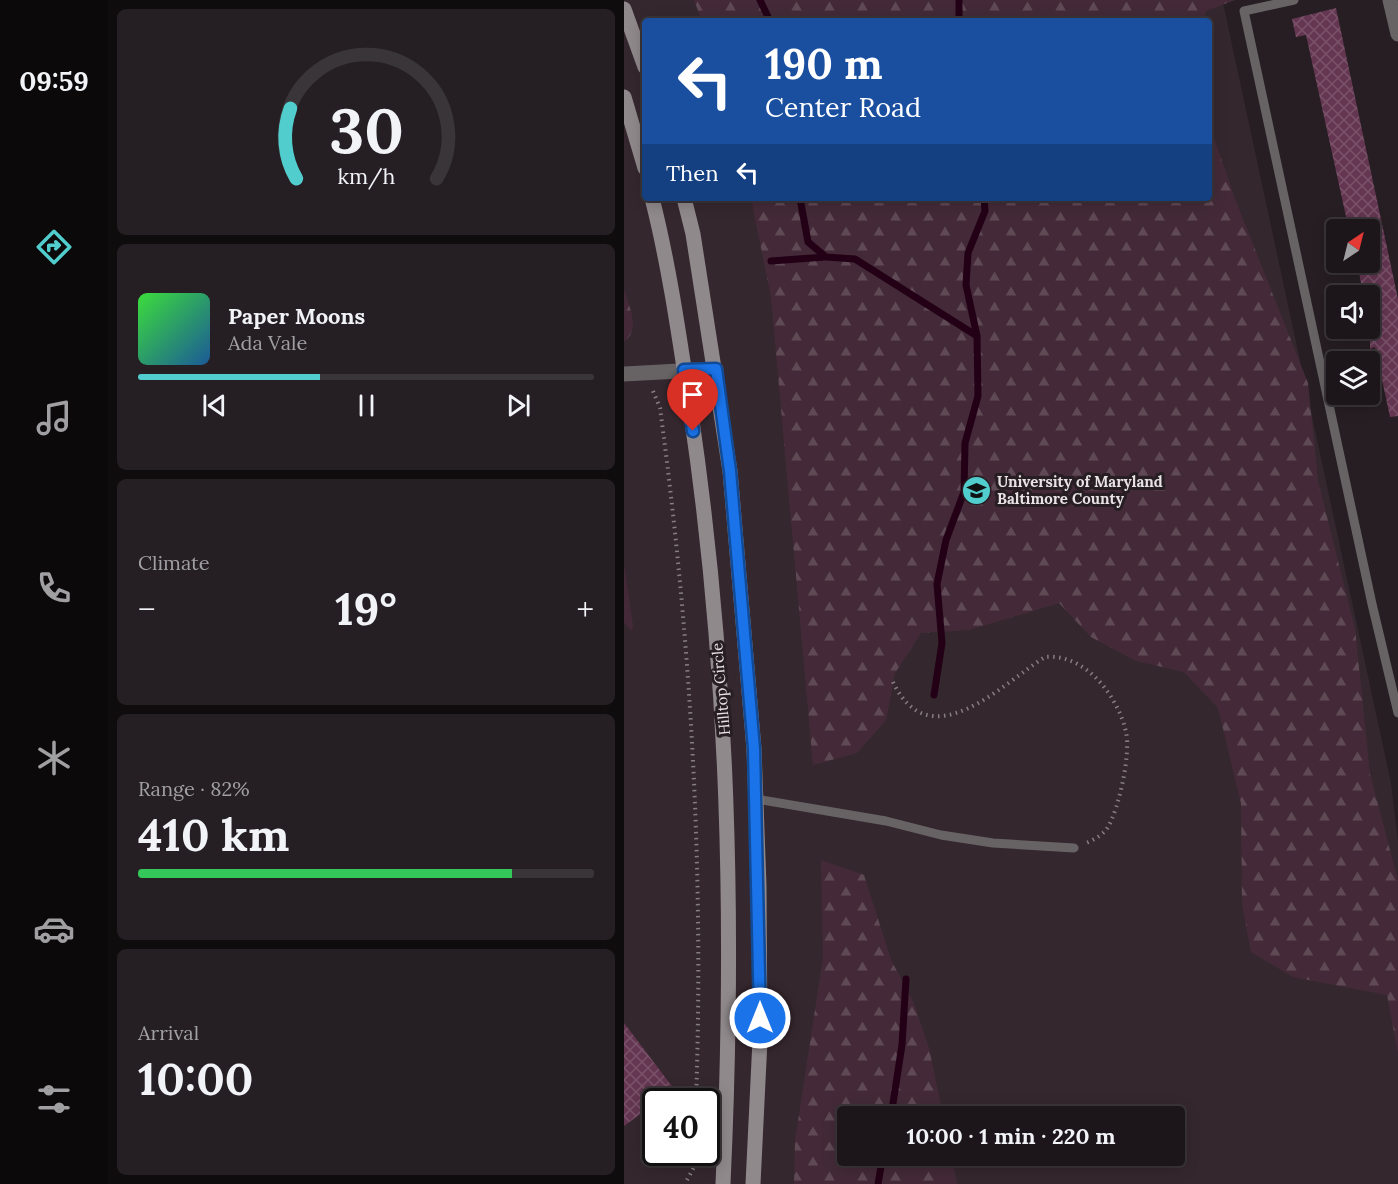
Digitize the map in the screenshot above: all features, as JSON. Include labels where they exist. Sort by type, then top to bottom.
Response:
[{"type":"street","points":[[1390,0],[1398,34]]},
{"type":"street","points":[[624,9],[642,59]]},
{"type":"street","points":[[624,97],[642,158]]},
{"type":"street","name":"Hilltop Circle","points":[[653,201],[663,242],[699,472],[713,598],[725,748],[730,885],[730,1042],[723,1184]]},
{"type":"street","name":"Hilltop Circle","points":[[685,201],[693,234],[716,369],[730,471],[754,749],[760,1040],[753,1184]]},
{"type":"street","points":[[624,374],[716,369]]},
{"type":"lane","points":[[1294,0],[1245,11],[1367,581],[1398,712]]},
{"type":"lane","points":[[756,799],[886,821],[941,835],[993,843],[1074,848]]},
{"type":"path","points":[[650,389],[658,399],[664,436],[692,710],[699,901],[696,1088]]},
{"type":"path","points":[[893,682],[911,708],[932,716],[966,711],[1005,687],[1045,657],[1066,658],[1099,681],[1113,696],[1127,734],[1125,765],[1118,800],[1107,828],[1092,841],[1074,848]]},
{"type":"path","points":[[687,1180],[694,1166]]},
{"type":"shaded area","name":"University of Maryland Baltimore County","points":[[624,0],[1236,0],[1223,3],[1391,783],[1398,841],[1398,1184],[624,1184]]},
{"type":"green space","points":[[694,0],[1235,0],[1206,11],[1204,18],[701,18]]},
{"type":"green space","points":[[1212,132],[1235,199],[1308,383],[1318,481],[1355,629],[1370,774],[1398,881],[1398,1053],[1387,995],[1293,977],[1251,952],[1242,903],[1241,803],[1218,708],[1184,672],[1136,661],[1091,637],[1059,603],[969,630],[921,633],[895,673],[886,720],[857,753],[813,765],[771,297],[752,201],[1212,201]]},
{"type":"green space","points":[[624,289],[633,324],[629,337],[624,342]]},
{"type":"green space","points":[[624,564],[633,625],[632,631],[624,623]]},
{"type":"green space","points":[[821,860],[864,875],[891,960],[913,1001],[929,1048],[941,1106],[837,1106],[837,1166],[953,1166],[957,1184],[794,1184],[795,1141],[823,958]]},
{"type":"building","points":[[1336,8],[1398,299],[1398,416],[1390,417],[1380,370],[1380,351],[1376,351],[1375,347],[1370,349],[1370,339],[1380,339],[1380,285],[1361,285],[1359,273],[1380,273],[1380,219],[1347,219],[1306,35],[1296,37],[1292,19]]},
{"type":"building","points":[[624,1023],[673,1088],[642,1088],[642,1113],[624,1126]]},
{"type":"waterway","points":[[760,0],[769,18]]},
{"type":"waterway","points":[[959,0],[959,18]]},
{"type":"waterway","points":[[801,201],[808,242],[826,257],[855,259],[977,336]]},
{"type":"waterway","points":[[934,695],[942,643],[937,584],[946,540],[964,492],[965,443],[978,396],[977,336],[966,285],[968,253],[985,211],[984,201]]},
{"type":"waterway","points":[[771,261],[825,257]]},
{"type":"waterway","points":[[893,1106],[902,1045],[906,979]]},
{"type":"waterway","points":[[878,1184],[881,1166]]},
{"type":"place","name":"University of Maryland Baltimore County","points":[[976,491]]},
{"type":"route","points":[[693,431],[684,370],[716,369],[730,471],[754,749],[759,886],[760,1018]]}]
